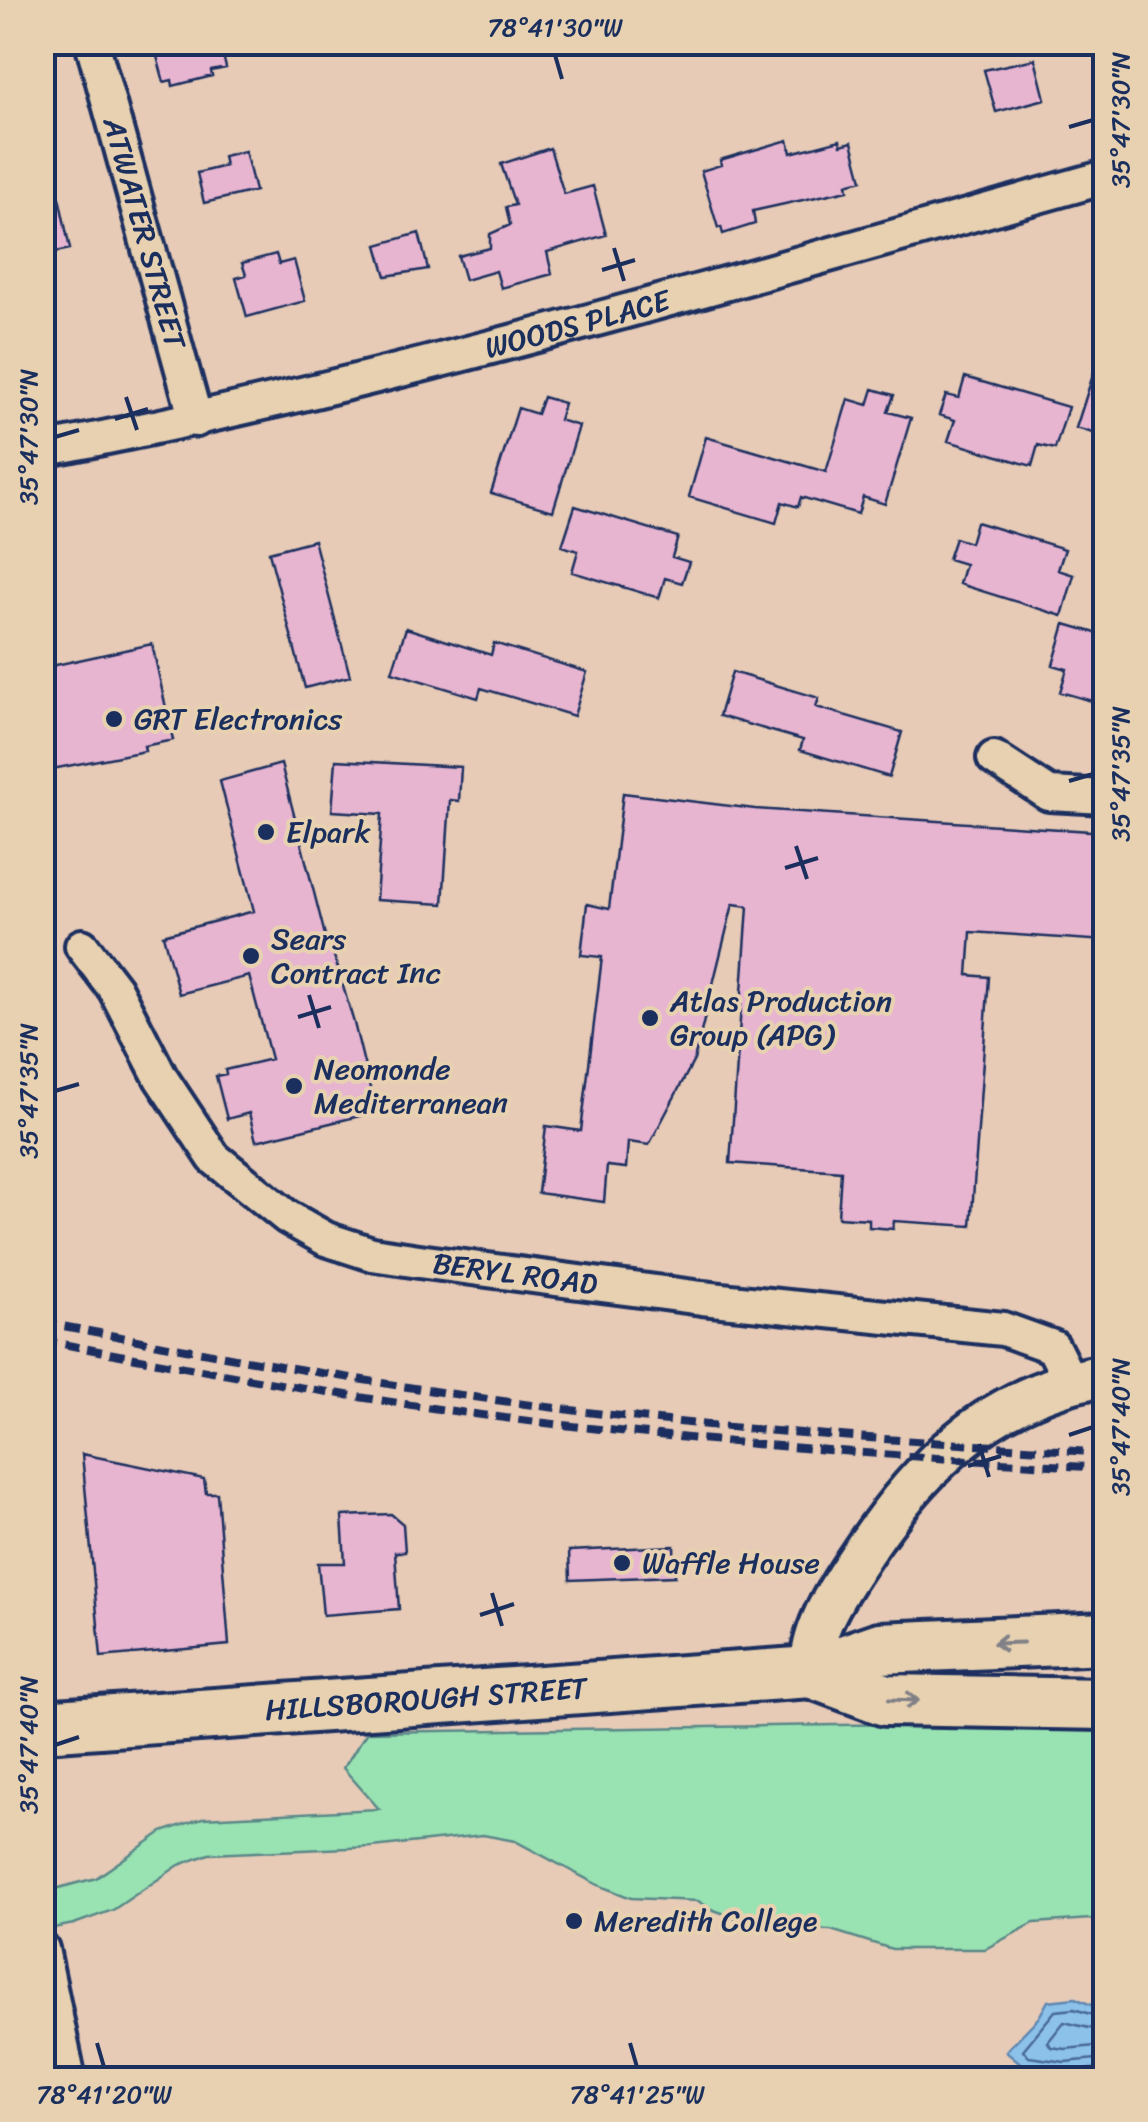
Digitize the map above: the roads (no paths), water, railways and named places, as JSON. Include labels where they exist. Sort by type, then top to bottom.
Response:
[{"type":"main road","name":"HILLSBOROUGH STREET","points":[[42,1726],[811,1672],[880,1648],[1106,1638]]},
{"type":"main road","name":"HILLSBOROUGH STREET","points":[[811,1672],[886,1700],[1106,1704]]},
{"type":"street","name":"ATWATER STREET","points":[[92,42],[196,420]]},
{"type":"street","name":"WOODS PLACE","points":[[42,450],[196,420],[452,356],[1106,177]]},
{"type":"street","points":[[994,758],[1050,794],[1106,797]]},
{"type":"street","name":"BERYL ROAD","points":[[82,946],[115,988],[161,1078],[214,1158],[286,1217],[326,1240],[372,1254],[432,1263],[1003,1330],[1053,1347],[1088,1378]]},
{"type":"street","name":"BERYL ROAD","points":[[811,1672],[820,1625],[882,1522],[909,1487],[987,1420],[1034,1393],[1088,1378]]},
{"type":"street","points":[[42,1949],[69,2080]]},
{"type":"water","points":[[1075,1998],[1105,2011],[1105,2067],[1065,2072],[1024,2066],[1006,2051],[1039,2017],[1048,2001]]},
{"type":"railway","points":[[42,1322],[364,1380],[607,1414],[792,1432],[1106,1453]]},
{"type":"railway","points":[[42,1340],[289,1385],[537,1422],[821,1450],[1106,1468]]},
{"type":"place","name":"GRT Electronics","points":[[114,719]]},
{"type":"place","name":"Elpark","points":[[266,832]]},
{"type":"place","name":"Sears Contract Inc","points":[[251,956]]},
{"type":"place","name":"Atlas Production Group (APG)","points":[[650,1018]]},
{"type":"place","name":"Neomonde Mediterranean","points":[[294,1086]]},
{"type":"place","name":"Waffle House","points":[[622,1563]]},
{"type":"place","name":"Meredith College","points":[[574,1921]]}]
